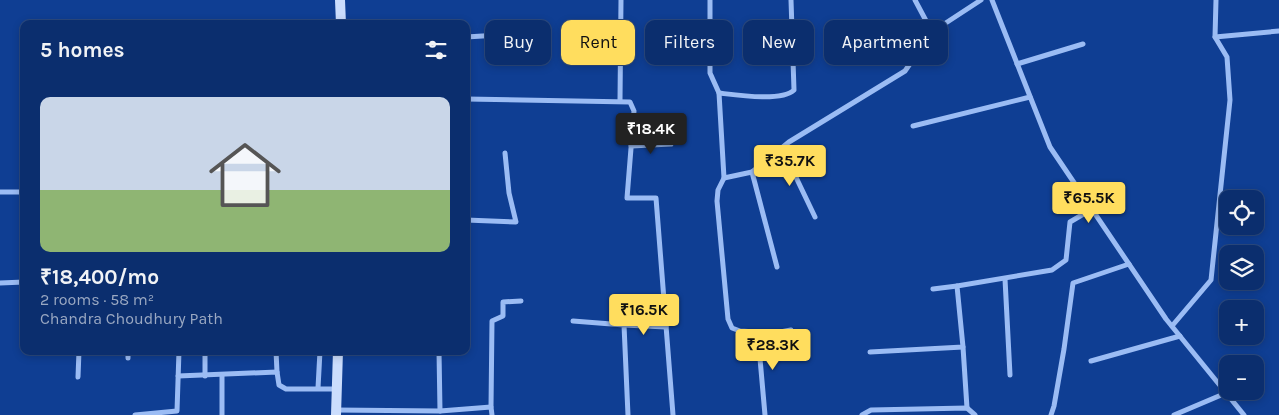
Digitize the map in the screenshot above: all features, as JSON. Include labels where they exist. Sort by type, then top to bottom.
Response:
[{"type":"street","points":[[340,0],[341,20]]},
{"type":"street","points":[[620,100],[621,0]]},
{"type":"street","points":[[710,0],[710,74],[720,94],[724,178],[718,190],[717,201],[728,319],[732,328],[740,331],[756,332],[758,336],[764,386],[765,415]]},
{"type":"street","points":[[720,94],[755,97],[784,95],[794,90],[791,0]]},
{"type":"street","points":[[915,0],[926,20]]},
{"type":"street","points":[[948,22],[982,0]]},
{"type":"street","points":[[992,0],[1050,148],[1172,326],[1219,384]]},
{"type":"street","points":[[1172,326],[1211,280],[1230,100],[1227,57],[1216,37],[1216,0]]},
{"type":"street","points":[[1216,37],[1279,31]]},
{"type":"street","points":[[470,37],[485,36]]},
{"type":"street","points":[[1017,64],[1083,44]]},
{"type":"street","points":[[724,178],[752,172],[782,148],[905,71],[909,65]]},
{"type":"street","points":[[913,126],[1030,97]]},
{"type":"street","points":[[470,99],[620,100],[630,102],[634,111],[627,198],[656,198],[672,415]]},
{"type":"street","points":[[631,146],[671,144]]},
{"type":"street","points":[[782,148],[815,216]]},
{"type":"street","points":[[470,220],[516,222],[509,193],[505,153]]},
{"type":"street","points":[[752,172],[777,267]]},
{"type":"street","points":[[0,192],[20,192]]},
{"type":"street","points":[[933,289],[1052,270],[1066,260],[1070,222],[1092,209]]},
{"type":"street","points":[[1051,415],[1062,359],[1073,283],[1128,264]]},
{"type":"street","points":[[1005,279],[1010,376]]},
{"type":"street","points":[[0,283],[20,282]]},
{"type":"street","points":[[957,286],[967,408],[975,415]]},
{"type":"street","points":[[492,415],[492,321],[503,316],[503,302],[521,302]]},
{"type":"street","points":[[573,321],[666,328]]},
{"type":"street","points":[[624,325],[628,415]]},
{"type":"street","points":[[758,336],[791,330]]},
{"type":"street","points":[[1091,361],[1180,336]]},
{"type":"street","points":[[870,352],[963,347]]},
{"type":"street","points":[[78,378],[79,355]]},
{"type":"street","points":[[135,415],[177,413],[179,355]]},
{"type":"street","points":[[205,355],[205,376]]},
{"type":"street","points":[[276,355],[279,385],[286,388],[337,389]]},
{"type":"street","points":[[318,388],[320,355]]},
{"type":"street","points":[[338,355],[336,412],[440,411],[491,407]]},
{"type":"street","points":[[439,355],[440,411]]},
{"type":"street","points":[[178,376],[222,376],[277,372]]},
{"type":"street","points":[[222,376],[222,415]]},
{"type":"street","points":[[1174,415],[1219,396]]},
{"type":"street","points":[[1232,400],[1244,415]]},
{"type":"street","points":[[862,415],[871,410],[912,412],[967,408]]}]
